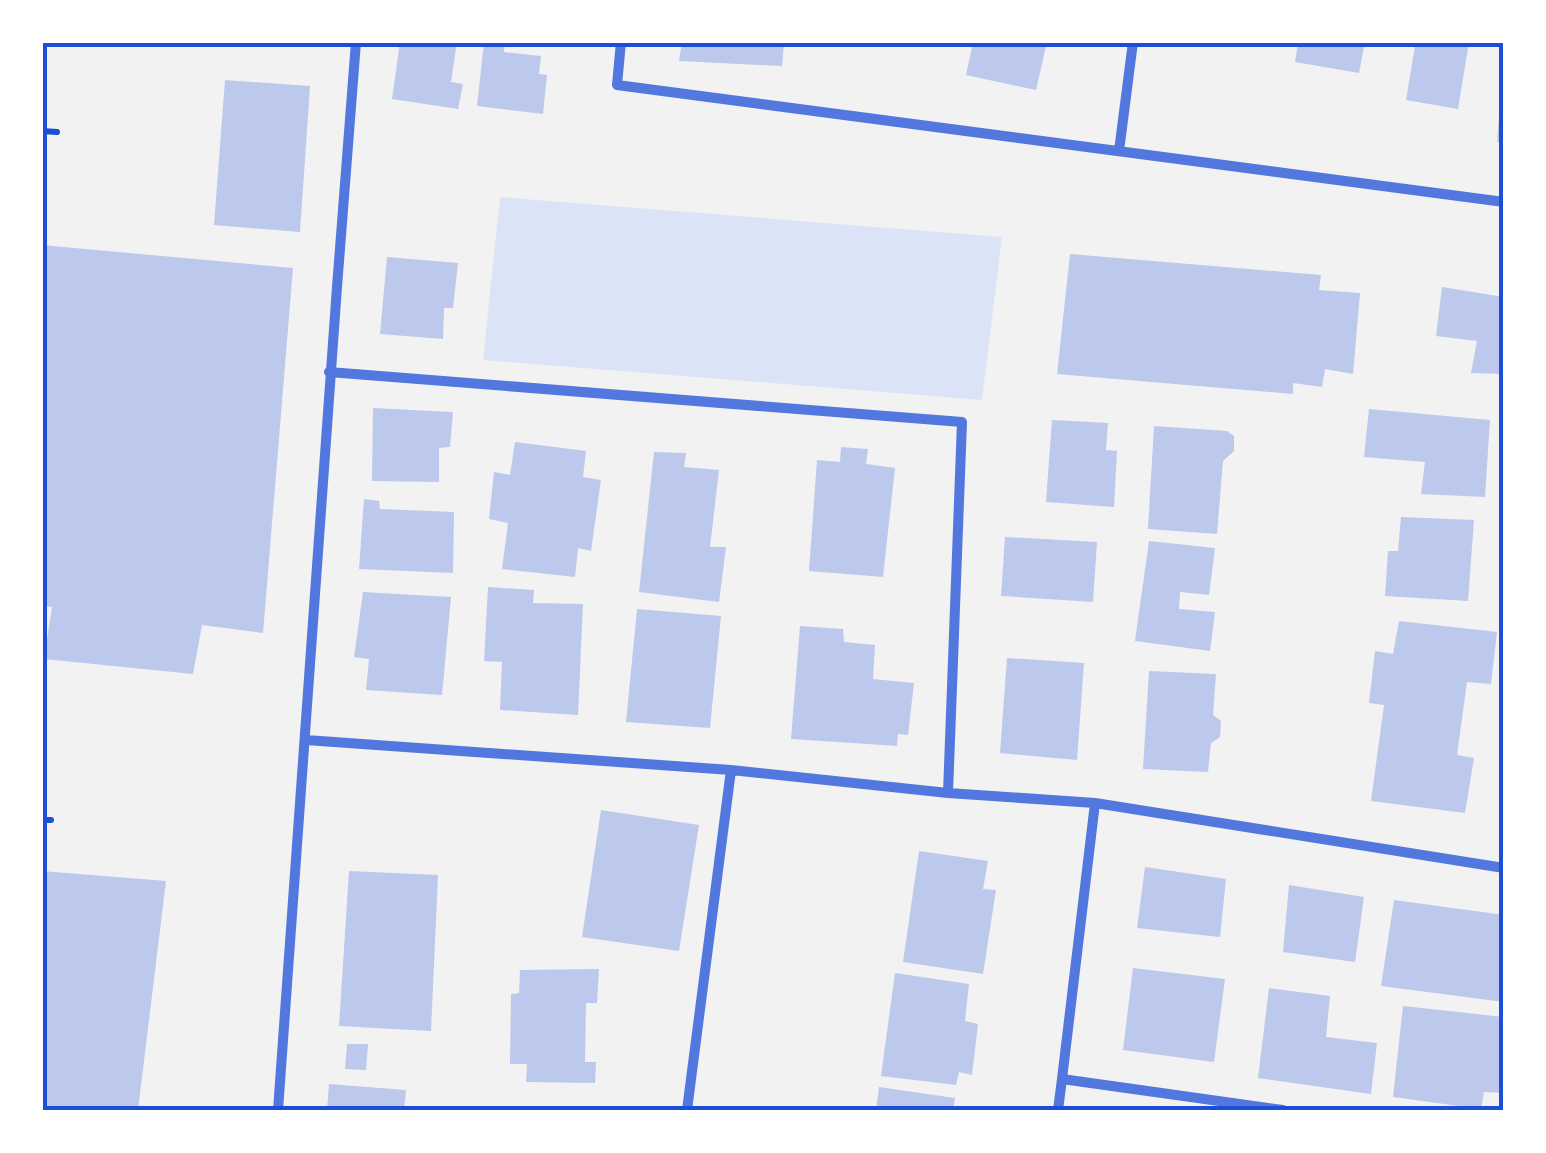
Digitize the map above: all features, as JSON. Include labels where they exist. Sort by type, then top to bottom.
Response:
[{"type":"street","points":[[278,1110],[356,42]]},
{"type":"street","points":[[622,42],[617,85],[1504,202]]},
{"type":"street","points":[[1119,151],[1133,42]]},
{"type":"street","points":[[329,372],[962,422],[948,792]]},
{"type":"street","points":[[306,740],[731,770],[1094,803],[1504,868]]},
{"type":"street","points":[[688,1110],[731,770]]},
{"type":"street","points":[[1058,1110],[1094,803]]},
{"type":"street","points":[[1062,1078],[1283,1110]]},
{"type":"path","points":[[42,131],[57,132]]},
{"type":"shaded area","points":[[500,197],[1002,237],[982,400],[483,360]]},
{"type":"building","points":[[400,42],[457,42],[451,82],[463,84],[458,109],[392,99]]},
{"type":"building","points":[[484,42],[505,42],[504,52],[541,56],[539,74],[547,75],[543,114],[477,106]]},
{"type":"building","points":[[682,42],[784,42],[782,66],[679,61]]},
{"type":"building","points":[[973,42],[1047,42],[1036,90],[966,75]]},
{"type":"building","points":[[1298,42],[1365,42],[1359,73],[1295,62]]},
{"type":"building","points":[[1408,42],[1469,42],[1458,109],[1406,100],[1415,46]]},
{"type":"building","points":[[225,80],[310,86],[300,232],[214,225]]},
{"type":"building","points":[[1504,90],[1504,143],[1497,142]]},
{"type":"building","points":[[42,245],[293,268],[263,633],[202,625],[193,674],[44,659],[52,607],[42,606]]},
{"type":"building","points":[[1070,254],[1321,275],[1319,290],[1360,293],[1353,374],[1325,369],[1322,387],[1293,383],[1293,394],[1057,374]]},
{"type":"building","points":[[387,257],[458,263],[453,308],[444,308],[443,339],[380,334]]},
{"type":"building","points":[[1442,287],[1504,297],[1504,374],[1471,373],[1477,341],[1436,336]]},
{"type":"building","points":[[373,408],[453,412],[450,447],[439,448],[439,482],[372,481]]},
{"type":"building","points":[[1369,409],[1490,420],[1485,497],[1421,494],[1425,462],[1364,457]]},
{"type":"building","points":[[1052,420],[1108,423],[1106,450],[1117,451],[1114,507],[1046,502]]},
{"type":"building","points":[[1154,426],[1227,431],[1234,436],[1234,451],[1223,461],[1217,534],[1148,529]]},
{"type":"building","points":[[515,442],[586,451],[583,477],[601,480],[591,551],[578,548],[575,577],[502,569],[508,523],[489,519],[494,472],[510,475]]},
{"type":"building","points":[[841,447],[868,449],[866,464],[895,468],[883,577],[809,571],[817,460],[840,462]]},
{"type":"building","points":[[654,452],[686,453],[684,467],[719,470],[710,547],[726,547],[719,602],[639,592]]},
{"type":"building","points":[[364,499],[379,501],[380,509],[454,512],[453,573],[359,569]]},
{"type":"building","points":[[1401,517],[1474,520],[1468,601],[1385,596],[1388,551],[1398,551]]},
{"type":"building","points":[[1005,537],[1097,542],[1093,602],[1001,596]]},
{"type":"building","points":[[1149,541],[1215,548],[1209,595],[1180,592],[1179,609],[1215,612],[1210,651],[1135,641]]},
{"type":"building","points":[[488,587],[534,590],[533,603],[583,604],[578,715],[500,710],[502,662],[484,661]]},
{"type":"building","points":[[363,592],[451,597],[442,695],[366,690],[369,659],[354,657]]},
{"type":"building","points":[[637,609],[721,616],[710,728],[626,722]]},
{"type":"building","points":[[1399,621],[1497,632],[1491,684],[1467,682],[1457,755],[1474,758],[1465,813],[1371,801],[1384,705],[1369,703],[1375,651],[1393,654]]},
{"type":"building","points":[[800,626],[843,629],[844,642],[875,645],[873,679],[914,683],[908,735],[898,734],[897,746],[791,739]]},
{"type":"building","points":[[1007,658],[1084,663],[1077,760],[1000,753]]},
{"type":"building","points":[[1149,671],[1216,674],[1213,715],[1221,721],[1220,737],[1211,743],[1208,772],[1143,769]]},
{"type":"building","points":[[601,810],[699,825],[679,951],[582,937]]},
{"type":"building","points":[[919,851],[988,861],[983,889],[996,890],[983,974],[903,962]]},
{"type":"building","points":[[1145,867],[1226,879],[1220,937],[1137,928]]},
{"type":"building","points":[[42,871],[166,881],[138,1110],[42,1110]]},
{"type":"building","points":[[349,871],[438,875],[431,1031],[339,1026]]},
{"type":"building","points":[[1289,885],[1364,897],[1355,962],[1283,952]]},
{"type":"building","points":[[1394,900],[1504,915],[1504,1002],[1381,986]]},
{"type":"building","points":[[1133,968],[1225,979],[1214,1062],[1123,1050]]},
{"type":"building","points":[[599,969],[597,1003],[586,1003],[585,1062],[596,1062],[595,1083],[526,1082],[527,1064],[510,1064],[511,994],[519,993],[520,970]]},
{"type":"building","points":[[895,973],[969,984],[965,1021],[978,1024],[972,1075],[959,1072],[956,1085],[881,1076]]},
{"type":"building","points":[[1269,988],[1330,996],[1326,1037],[1377,1043],[1371,1094],[1258,1078]]},
{"type":"building","points":[[1403,1006],[1504,1017],[1504,1093],[1484,1092],[1481,1109],[1393,1097]]},
{"type":"building","points":[[347,1044],[368,1044],[366,1070],[345,1069]]},
{"type":"building","points":[[329,1084],[406,1090],[404,1110],[327,1110]]},
{"type":"building","points":[[879,1087],[955,1098],[953,1110],[876,1110]]}]
